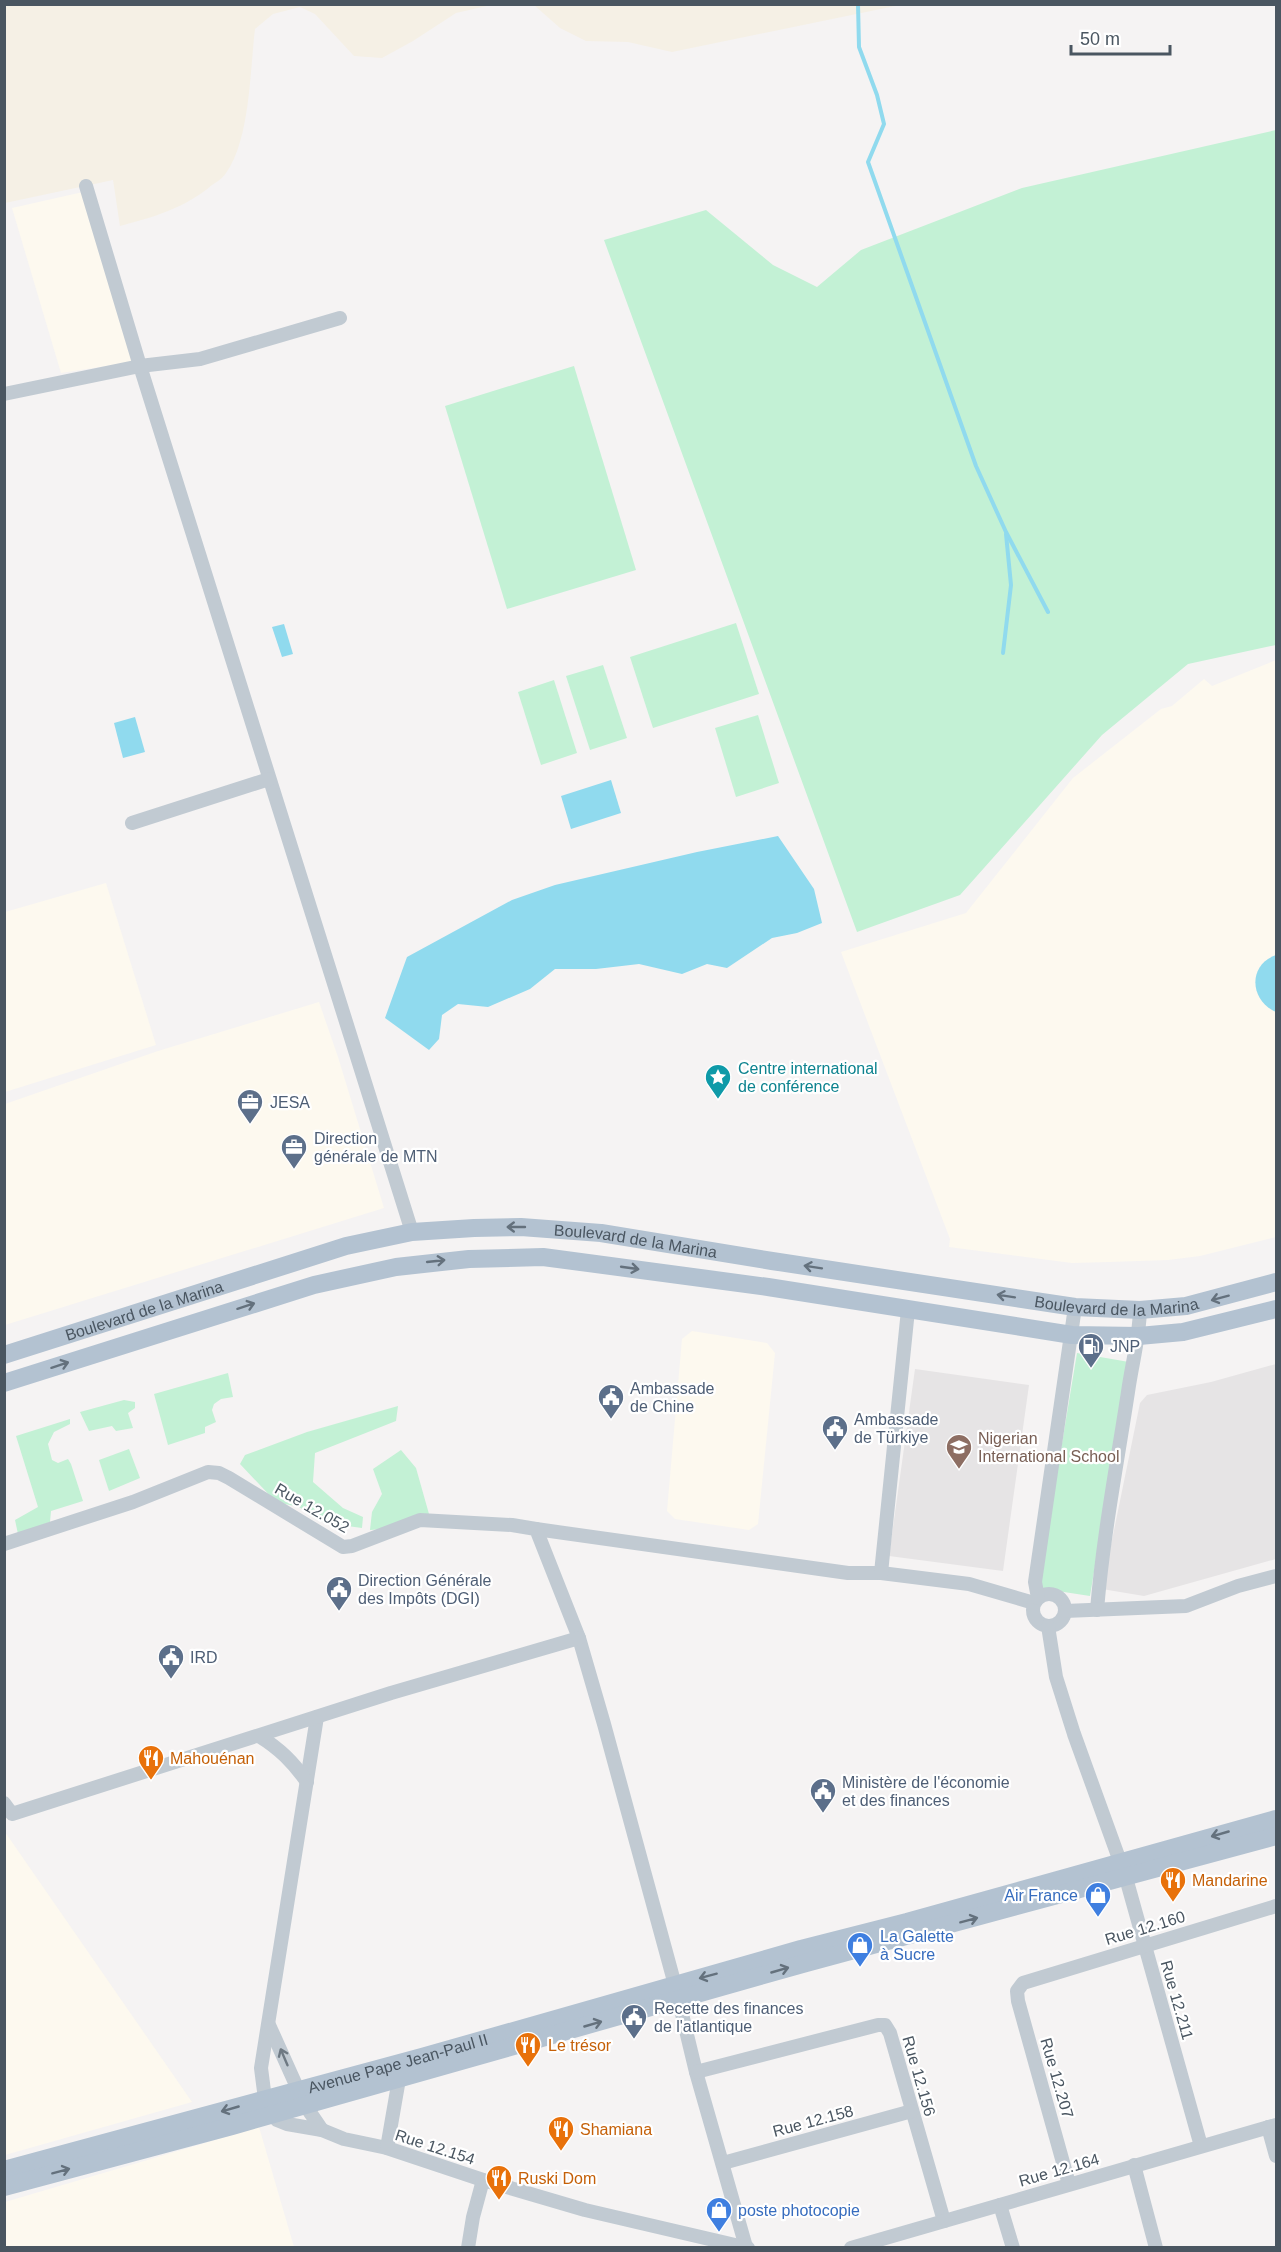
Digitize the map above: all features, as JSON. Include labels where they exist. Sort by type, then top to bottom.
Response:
[{"type":"main road","name":"Boulevard de la Marina","points":[[4,1354],[346,1246],[412,1232],[521,1227],[601,1233],[1076,1307],[1140,1310],[1186,1306],[1276,1282]]},
{"type":"main road","name":"Boulevard de la Marina","points":[[4,1383],[314,1285],[396,1267],[431,1262],[543,1257],[768,1287],[1071,1335],[1139,1336],[1183,1332],[1276,1309]]},
{"type":"main road","name":"Avenue Pape Jean-Paul II","points":[[1124,1870],[1276,1819]]},
{"type":"main road","name":"Avenue Pape Jean-Paul II","points":[[4,2169],[268,2106],[1124,1870],[1276,1836]]},
{"type":"main road","name":"Avenue Pape Jean-Paul II","points":[[302,2097],[399,2079],[677,1992]]},
{"type":"main road","name":"Avenue Pape Jean-Paul II","points":[[4,2187],[268,2106]]},
{"type":"street","points":[[86,186],[140,366],[412,1232]]},
{"type":"street","points":[[4,394],[140,366],[200,359],[340,318]]},
{"type":"street","points":[[132,823],[269,779]]},
{"type":"street","points":[[1036,1601],[1043,1595],[1055,1595],[1064,1604],[1065,1611],[1060,1622],[1048,1626],[1037,1622],[1033,1616],[1036,1601],[1035,1582],[1076,1307]]},
{"type":"street","points":[[881,1573],[908,1310]]},
{"type":"street","points":[[1097,1610],[1127,1395],[1139,1336],[1140,1310]]},
{"type":"street","name":"Rue 12.052","points":[[4,1544],[133,1502],[208,1472],[219,1473],[229,1478],[343,1547],[352,1546],[420,1521],[512,1525],[848,1573],[881,1573],[969,1584],[1036,1601]]},
{"type":"street","points":[[536,1529],[579,1638],[629,1810],[696,2072],[747,2247]]},
{"type":"street","points":[[1065,1611],[1186,1606],[1238,1586],[1276,1576]]},
{"type":"street","name":"Rue 12.211","points":[[1048,1626],[1056,1677],[1124,1870],[1201,2146]]},
{"type":"street","points":[[8,1809],[259,1736],[579,1638]]},
{"type":"street","points":[[268,2106],[261,2068],[317,1717]]},
{"type":"street","points":[[259,1736],[279,1748],[293,1761],[307,1782]]},
{"type":"street","name":"Rue 12.160","points":[[1023,1983],[1276,1906]]},
{"type":"street","name":"Rue 12.207","points":[[1023,1983],[1017,1991],[1018,2001],[1070,2184]]},
{"type":"street","points":[[269,2025],[302,2097],[322,2130]]},
{"type":"street","name":"Rue 12.156","points":[[696,2072],[885,2025],[890,2033],[944,2221]]},
{"type":"street","points":[[387,2148],[399,2079]]},
{"type":"street","name":"Rue 12.154","points":[[268,2106],[277,2120],[297,2127],[322,2130],[344,2139],[387,2148],[483,2180],[585,2210],[747,2247]]},
{"type":"street","name":"Rue 12.158","points":[[723,2163],[912,2111]]},
{"type":"street","points":[[1272,2126],[1276,2156]]},
{"type":"street","name":"Rue 12.164","points":[[851,2247],[1272,2126]]},
{"type":"street","points":[[1134,2165],[1156,2247]]},
{"type":"street","points":[[468,2247],[472,2217],[483,2180]]},
{"type":"street","points":[[1000,2205],[1012,2247]]},
{"type":"shaded area","points":[[83,192],[132,362],[61,373],[12,208]]},
{"type":"shaded area","points":[[1276,660],[1276,1237],[1200,1256],[1168,1260],[1109,1262],[1072,1263],[949,1247],[950,1239],[841,952],[966,913],[1073,778],[1161,709],[1172,706],[1204,679],[1212,686]]},
{"type":"shaded area","points":[[106,883],[156,1045],[5,1092],[5,912]]},
{"type":"shaded area","points":[[319,1002],[384,1208],[5,1325],[5,1104],[158,1051]]},
{"type":"shaded area","points":[[692,1331],[767,1343],[775,1353],[758,1524],[749,1530],[675,1519],[667,1511],[682,1339]]},
{"type":"shaded area","points":[[1276,1364],[1276,1559],[1144,1596],[1102,1589],[1140,1403],[1147,1395],[1211,1382]]},
{"type":"shaded area","name":"Nigerian International School","points":[[915,1369],[1029,1385],[1003,1571],[889,1556]]},
{"type":"shaded area","points":[[5,1832],[192,2102],[5,2155]]},
{"type":"shaded area","points":[[259,2127],[294,2247],[5,2248],[5,2202]]},
{"type":"green space","points":[[1276,130],[1276,645],[1188,664],[1102,735],[960,895],[857,932],[604,240],[706,210],[773,265],[817,287],[861,250],[1022,188]]},
{"type":"green space","points":[[574,366],[636,570],[507,609],[445,406]]},
{"type":"green space","points":[[736,623],[759,694],[653,728],[630,657]]},
{"type":"green space","points":[[603,665],[627,738],[590,750],[566,676]]},
{"type":"green space","points":[[554,680],[577,753],[541,765],[518,692]]},
{"type":"green space","points":[[758,715],[779,783],[736,797],[715,728]]},
{"type":"green space","points":[[1077,1353],[1129,1362],[1090,1596],[1038,1588]]},
{"type":"green space","points":[[228,1373],[233,1397],[221,1399],[214,1404],[212,1410],[216,1422],[205,1427],[205,1433],[168,1445],[154,1394]]},
{"type":"green space","points":[[124,1400],[135,1402],[135,1408],[128,1413],[133,1428],[116,1431],[112,1426],[89,1431],[80,1412]]},
{"type":"green space","points":[[398,1406],[396,1421],[315,1453],[313,1482],[343,1508],[363,1517],[362,1528],[325,1523],[299,1507],[276,1502],[240,1464],[245,1455],[307,1432]]},
{"type":"green space","points":[[70,1419],[70,1424],[54,1432],[48,1444],[52,1460],[58,1463],[68,1459],[83,1501],[51,1511],[50,1522],[18,1534],[15,1520],[38,1507],[16,1436]]},
{"type":"green space","points":[[129,1449],[140,1478],[109,1491],[99,1460]]},
{"type":"green space","points":[[401,1450],[416,1468],[429,1514],[383,1529],[370,1530],[372,1512],[382,1494],[373,1469]]},
{"type":"sand","points":[[5,5],[491,5],[456,13],[382,58],[354,56],[315,14],[300,7],[273,14],[255,29],[244,124],[234,159],[225,175],[180,206],[120,226],[113,180],[5,203]]},
{"type":"sand","points":[[534,5],[900,5],[672,52],[628,42],[586,41],[560,28]]},
{"type":"water","points":[[284,624],[293,654],[282,657],[272,627]]},
{"type":"water","points":[[135,717],[145,752],[123,758],[114,723]]},
{"type":"water","points":[[611,780],[621,813],[571,829],[561,796]]},
{"type":"water","points":[[778,836],[814,889],[822,923],[797,933],[772,938],[727,968],[707,964],[682,974],[639,964],[596,969],[555,969],[530,989],[488,1007],[458,1004],[442,1015],[439,1039],[429,1050],[385,1018],[407,957],[512,900],[555,885]]},
{"type":"water","points":[[1276,955],[1276,1012],[1261,1000],[1255,983],[1260,967]]},
{"type":"waterway","points":[[858,4],[859,47],[877,95],[884,124],[868,162],[976,466],[1006,532],[1048,612]]},
{"type":"waterway","points":[[1003,653],[1011,585],[1006,534]]},
{"type":"place","name":"Centre international de conférence","points":[[718,1100]]},
{"type":"place","name":"JESA","points":[[250,1125]]},
{"type":"place","name":"Direction générale de MTN","points":[[294,1170]]},
{"type":"place","name":"JNP","points":[[1091,1369]]},
{"type":"place","name":"Ambassade de Chine","points":[[611,1420]]},
{"type":"place","name":"Ambassade de Türkiye","points":[[835,1451]]},
{"type":"place","name":"Nigerian International School","points":[[959,1470]]},
{"type":"place","name":"Direction Générale des Impôts (DGI)","points":[[339,1612]]},
{"type":"place","name":"IRD","points":[[171,1680]]},
{"type":"place","name":"Mahouénan","points":[[151,1781]]},
{"type":"place","name":"Ministère de l'économie et des finances","points":[[823,1814]]},
{"type":"place","name":"Mandarine","points":[[1173,1903]]},
{"type":"place","name":"Air France","points":[[1098,1918]]},
{"type":"place","name":"La Galette à Sucre","points":[[860,1968]]},
{"type":"place","name":"Recette des finances de l'atlantique","points":[[634,2040]]},
{"type":"place","name":"Le trésor","points":[[528,2068]]},
{"type":"place","name":"Shamiana","points":[[561,2152]]},
{"type":"place","name":"Ruski Dom","points":[[499,2201]]},
{"type":"place","name":"poste photocopie","points":[[719,2233]]}]
